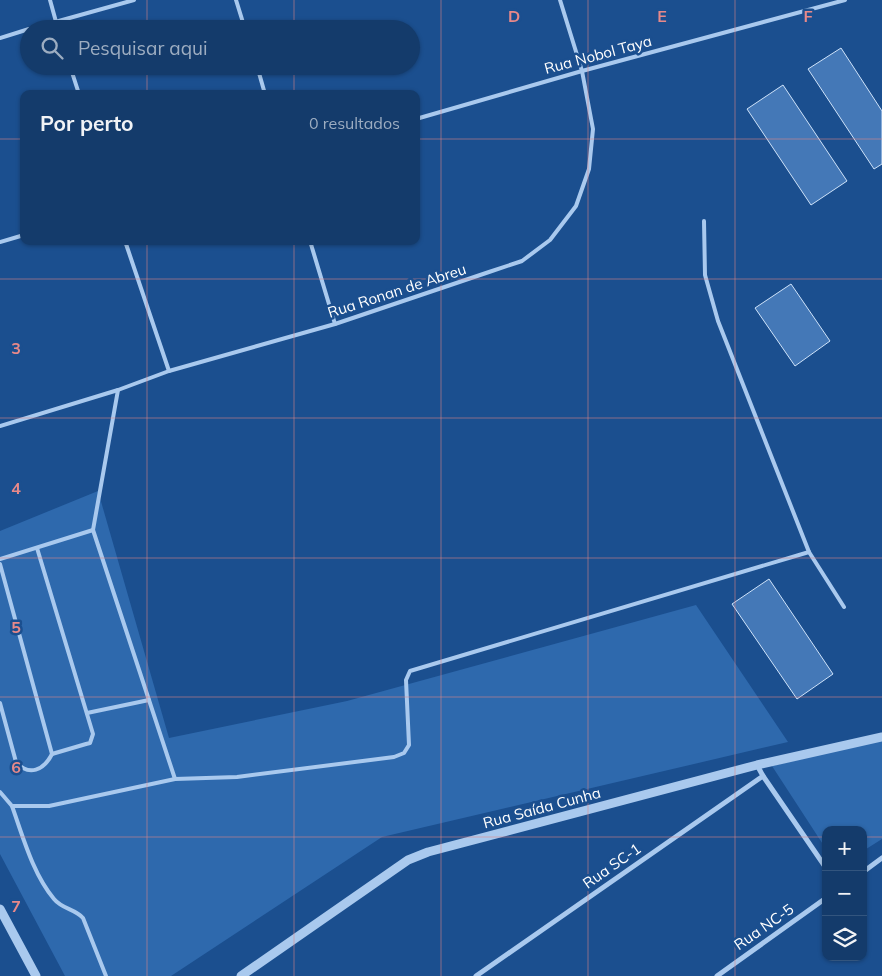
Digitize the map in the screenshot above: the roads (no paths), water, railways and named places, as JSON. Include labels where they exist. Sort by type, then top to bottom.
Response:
[{"type":"street","name":"Rua Saída Cunha","points":[[241,976],[408,860],[428,852],[757,765],[882,738]]},
{"type":"street","points":[[757,765],[762,776],[822,862]]},
{"type":"street","name":"Rua SC-1","points":[[476,976],[762,776]]},
{"type":"street","points":[[864,871],[882,858]]},
{"type":"street","name":"Rua NC-5","points":[[717,976],[822,901]]},
{"type":"street","points":[[0,909],[36,976]]},
{"type":"lane","points":[[50,0],[56,20]]},
{"type":"lane","points":[[60,20],[134,0]]},
{"type":"lane","points":[[236,0],[242,20]]},
{"type":"lane","name":"Rua Ronan de Abreu","points":[[0,426],[118,390],[169,371],[335,324],[522,261],[550,240],[576,206],[589,169],[593,129],[582,71],[560,0]]},
{"type":"lane","name":"Rua Nobol Taya","points":[[420,119],[582,71],[845,0]]},
{"type":"lane","points":[[0,38],[20,32]]},
{"type":"lane","points":[[73,75],[78,90]]},
{"type":"lane","points":[[259,75],[264,90]]},
{"type":"lane","points":[[704,221],[705,275],[718,321],[809,552],[844,607]]},
{"type":"lane","points":[[0,242],[20,236]]},
{"type":"lane","points":[[126,245],[169,371]]},
{"type":"lane","points":[[311,245],[335,324]]},
{"type":"lane","points":[[118,390],[93,530],[175,779]]},
{"type":"lane","points":[[0,559],[93,530]]},
{"type":"lane","points":[[37,548],[93,734],[90,743],[52,754]]},
{"type":"lane","points":[[12,806],[50,806],[175,779],[237,777],[394,757],[404,753],[409,745],[406,680],[410,671],[809,552]]},
{"type":"lane","points":[[0,564],[52,754],[47,763],[38,769],[28,771],[22,769],[16,762],[0,703]]},
{"type":"lane","points":[[87,713],[149,700]]},
{"type":"lane","points":[[0,792],[12,806],[32,862],[53,898],[60,905],[78,913],[83,918],[106,976]]}]
